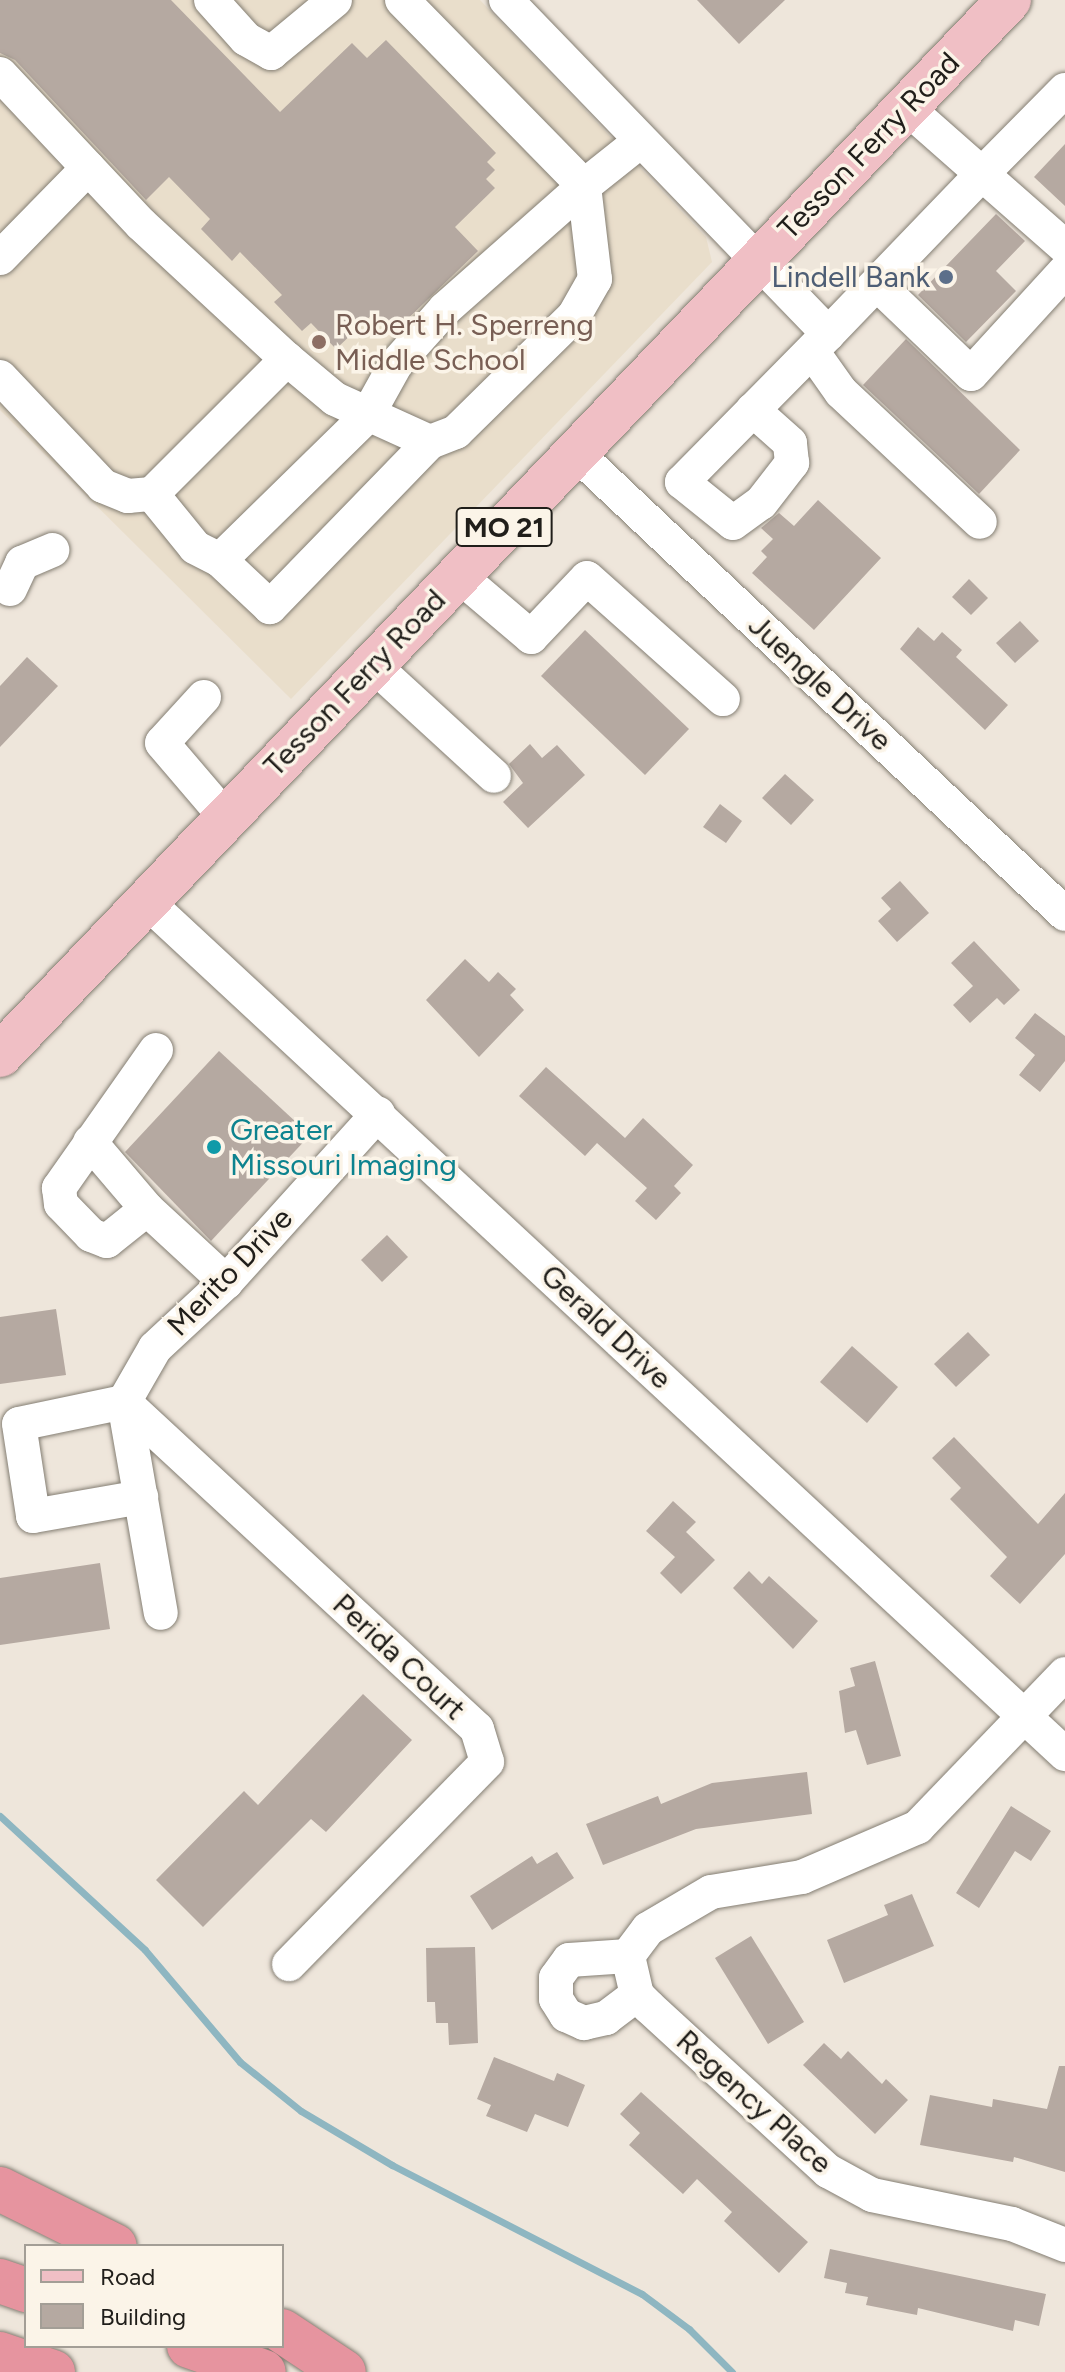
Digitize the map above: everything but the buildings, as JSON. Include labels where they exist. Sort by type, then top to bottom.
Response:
[{"type":"highway","points":[[0,2189],[111,2244]]},
{"type":"highway","points":[[0,2281],[24,2289]]},
{"type":"highway","points":[[284,2332],[344,2372]]},
{"type":"highway","points":[[195,2348],[264,2372]]},
{"type":"highway","points":[[0,2354],[53,2372]]},
{"type":"main road","name":"Tesson Ferry Road","points":[[0,1055],[1009,0]]},
{"type":"street","points":[[225,5],[246,39],[271,53],[335,0]]},
{"type":"street","points":[[152,494],[195,547],[220,560],[270,607],[430,442],[456,432],[589,297],[595,279],[584,186],[402,0]]},
{"type":"street","points":[[506,0],[638,143],[757,263],[820,343],[841,392],[980,522]]},
{"type":"street","points":[[0,74],[88,168],[287,359],[335,399],[430,442]]},
{"type":"street","points":[[753,410],[1065,90]]},
{"type":"street","points":[[906,107],[1065,247]]},
{"type":"street","points":[[220,560],[367,416],[396,364],[445,309],[584,186],[638,143]]},
{"type":"street","points":[[0,258],[88,168]]},
{"type":"street","points":[[877,284],[971,374],[1065,271]]},
{"type":"street","points":[[0,377],[103,486],[128,496],[152,494],[287,359]]},
{"type":"street","name":"Juengle Drive","points":[[576,453],[1065,914]]},
{"type":"street","points":[[10,589],[22,563],[52,550]]},
{"type":"street","points":[[458,575],[531,637],[587,578],[723,699]]},
{"type":"street","points":[[373,665],[494,776]]},
{"type":"street","points":[[204,697],[162,743],[226,818]]},
{"type":"street","name":"Gerald Drive","points":[[146,901],[1065,1754]]},
{"type":"street","points":[[147,1209],[107,1241],[91,1235],[61,1204],[59,1188],[156,1050]]},
{"type":"street","name":"Merito Drive","points":[[124,1402],[155,1348],[226,1282],[378,1114]]},
{"type":"street","points":[[90,1142],[147,1209],[226,1282]]},
{"type":"street","points":[[141,1497],[33,1516],[19,1424],[124,1402],[141,1497],[161,1613]]},
{"type":"street","name":"Perida Court","points":[[124,1402],[477,1729],[487,1762],[289,1964]]},
{"type":"street","points":[[628,1956],[569,1960],[556,1978],[556,1999],[566,2015],[584,2023],[606,2018],[637,1995],[628,1956],[648,1929],[711,1892],[802,1877],[918,1827],[1065,1674]]},
{"type":"street","name":"Regency Place","points":[[637,1995],[828,2171],[872,2195],[1012,2224],[1065,2245]]},
{"type":"shaded area","name":"Robert H. Sperreng Middle School","points":[[0,0],[480,0],[706,237],[712,262],[291,699],[0,410]]},
{"type":"waterway","points":[[0,1816],[145,1950],[240,2062],[301,2111],[392,2165],[642,2294],[689,2329],[732,2372]]},
{"type":"place","name":"Lindell Bank","points":[[946,277]]},
{"type":"place","name":"Robert H. Sperreng Middle School","points":[[319,342]]},
{"type":"place","name":"Greater Missouri Imaging","points":[[214,1147]]}]
